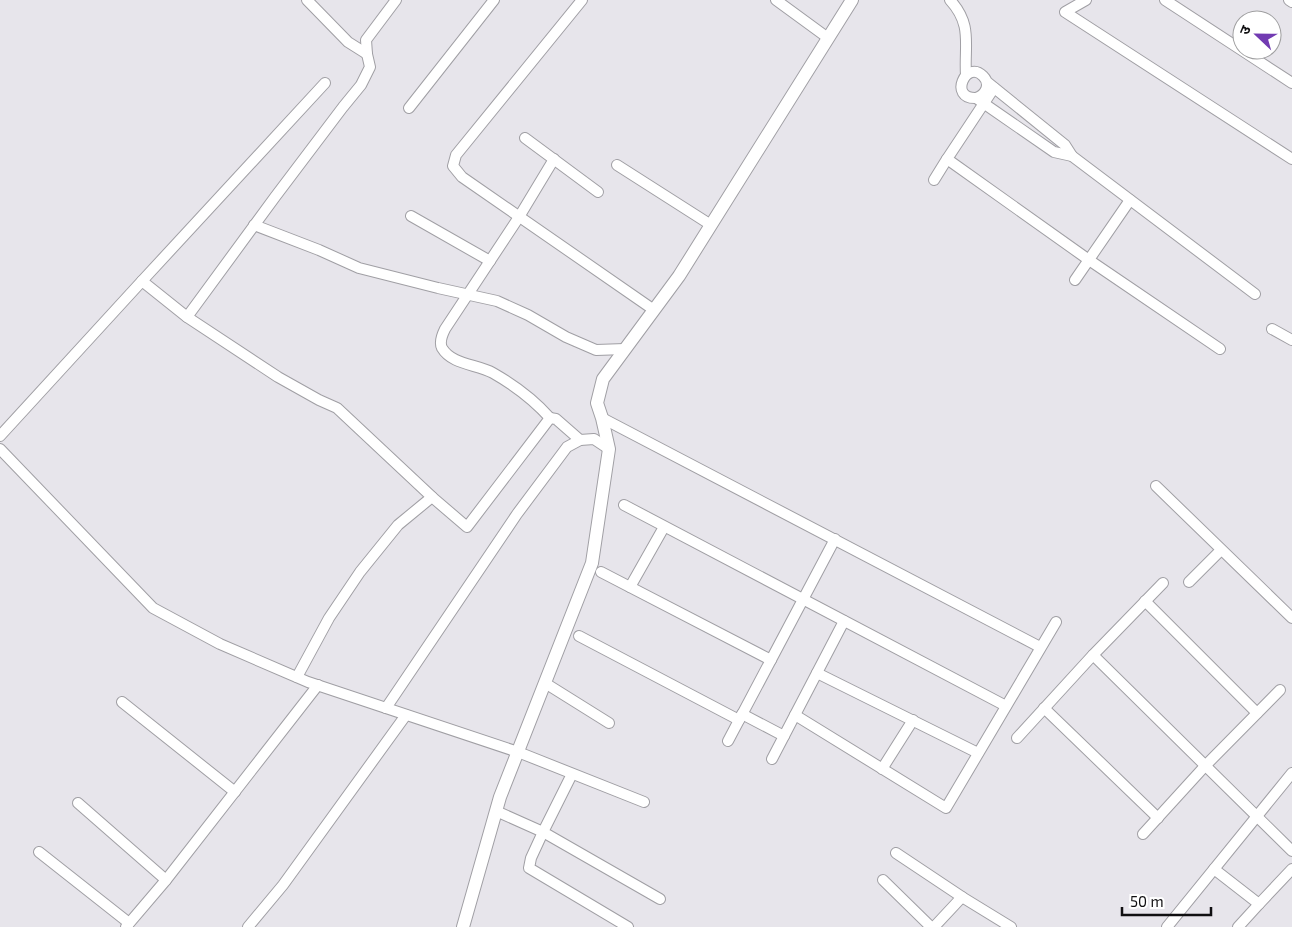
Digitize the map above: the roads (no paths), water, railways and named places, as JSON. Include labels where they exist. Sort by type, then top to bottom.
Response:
[{"type":"street","points":[[307,0],[348,42],[366,54]]},
{"type":"street","points":[[187,317],[343,107],[362,85],[370,67],[366,54],[366,40],[396,0]]},
{"type":"street","points":[[409,108],[494,0]]},
{"type":"street","points":[[582,0],[456,155],[453,166],[462,177],[654,310]]},
{"type":"street","points":[[776,0],[828,38]]},
{"type":"street","points":[[463,927],[496,811],[592,563],[609,449],[602,418],[596,403],[603,379],[679,276],[852,0]]},
{"type":"street","points":[[950,0],[959,9],[966,29],[966,75],[962,82],[962,91],[968,97],[980,100],[1054,152],[1072,156]]},
{"type":"street","points":[[1086,0],[1065,12],[1292,159]]},
{"type":"street","points":[[1164,0],[1292,83]]},
{"type":"street","points":[[966,75],[974,72],[985,78],[990,85],[1065,144],[1072,156],[1255,294]]},
{"type":"street","points":[[0,436],[325,83]]},
{"type":"street","points":[[934,180],[948,160],[987,86],[990,85]]},
{"type":"street","points":[[526,138],[598,192]]},
{"type":"street","points":[[554,159],[519,217],[467,294],[440,340],[442,347],[462,362],[491,372],[508,383],[550,418],[556,419],[580,440]]},
{"type":"street","points":[[948,160],[1089,260],[1220,349]]},
{"type":"street","points":[[617,165],[711,225]]},
{"type":"street","points":[[1075,280],[1130,200]]},
{"type":"street","points":[[411,216],[490,261]]},
{"type":"street","points":[[254,225],[359,268],[497,301],[528,314],[566,338],[596,350],[625,349]]},
{"type":"street","points":[[142,281],[187,317],[278,377],[337,408],[432,497],[467,527],[550,418]]},
{"type":"street","points":[[1272,329],[1292,340]]},
{"type":"street","points":[[602,418],[1040,647]]},
{"type":"street","points":[[386,708],[544,476],[567,447],[580,440],[594,440],[609,449]]},
{"type":"street","points":[[0,449],[153,608],[220,644],[297,677],[518,752],[644,802]]},
{"type":"street","points":[[1156,486],[1292,618]]},
{"type":"street","points":[[297,677],[329,618],[360,572],[398,525],[432,497]]},
{"type":"street","points":[[624,506],[1006,706]]},
{"type":"street","points":[[630,587],[664,527]]},
{"type":"street","points":[[728,741],[835,539]]},
{"type":"street","points":[[1189,582],[1222,550]]},
{"type":"street","points":[[601,572],[771,660]]},
{"type":"street","points":[[1017,738],[1093,654],[1162,583]]},
{"type":"street","points":[[1145,601],[1257,713]]},
{"type":"street","points":[[772,759],[844,621]]},
{"type":"street","points":[[795,715],[946,808],[1056,622]]},
{"type":"street","points":[[578,636],[741,717],[784,736]]},
{"type":"street","points":[[1093,654],[1292,851]]},
{"type":"street","points":[[817,672],[978,753]]},
{"type":"street","points":[[545,683],[609,723]]},
{"type":"street","points":[[39,852],[127,925],[166,880],[318,685]]},
{"type":"street","points":[[1143,834],[1205,766],[1280,690]]},
{"type":"street","points":[[122,702],[235,792]]},
{"type":"street","points":[[1044,708],[1158,818]]},
{"type":"street","points":[[248,927],[283,885],[406,715]]},
{"type":"street","points":[[882,769],[913,720]]},
{"type":"street","points":[[1167,927],[1292,773]]},
{"type":"street","points":[[572,774],[531,858],[529,868],[628,927]]},
{"type":"street","points":[[78,803],[166,880]]},
{"type":"street","points":[[496,811],[543,832],[660,899]]},
{"type":"street","points":[[896,853],[1011,927]]},
{"type":"street","points":[[1214,869],[1259,904]]},
{"type":"street","points":[[1238,927],[1292,869]]},
{"type":"street","points":[[883,880],[930,927]]},
{"type":"street","points":[[934,927],[962,897]]}]
